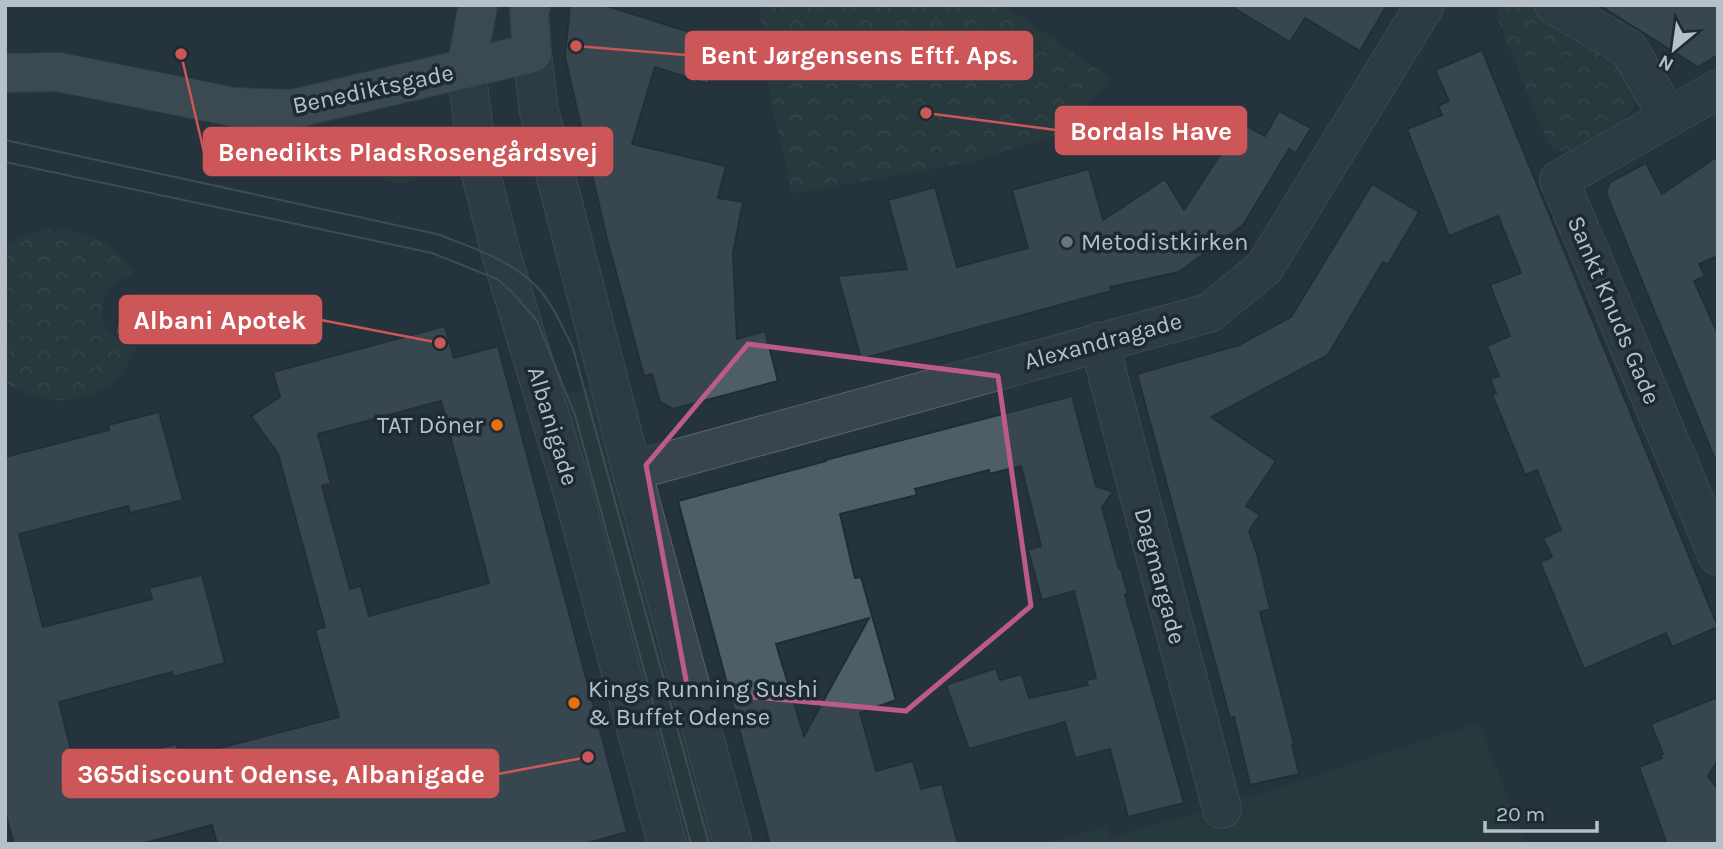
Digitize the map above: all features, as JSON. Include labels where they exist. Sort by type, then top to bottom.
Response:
[{"type":"main road","name":"Albanigade","points":[[466,69],[478,5]]},
{"type":"main road","points":[[530,5],[532,53]]},
{"type":"main road","name":"Benediktsgade","points":[[5,73],[58,72],[233,107],[293,109],[532,53]]},
{"type":"street","name":"Alexandragade","points":[[632,471],[1209,313],[1264,268],[1425,5]]},
{"type":"street","points":[[1554,5],[1629,50],[1668,117],[1718,89]]},
{"type":"street","points":[[532,53],[539,111],[632,471],[733,844]]},
{"type":"street","name":"Albanigade","points":[[466,69],[478,162],[500,254],[572,489],[667,844]]},
{"type":"street","name":"Sankt Knuds Gade","points":[[1668,117],[1559,180],[1718,556]]},
{"type":"street","name":"Dagmargade","points":[[1099,342],[1222,808]]},
{"type":"highlighted area","points":[[748,344],[998,376],[1031,606],[906,711],[688,691],[646,465]]},
{"type":"green space","points":[[759,5],[1003,5],[1111,78],[1059,134],[972,162],[792,194],[769,92]]},
{"type":"green space","points":[[1500,5],[1534,5],[1615,57],[1636,89],[1636,101],[1629,114],[1592,142],[1568,152],[1559,151],[1548,144],[1497,17]]},
{"type":"green space","points":[[400,136],[417,143],[424,160],[417,177],[400,184],[383,177],[376,160],[383,143]]},
{"type":"green space","points":[[48,229],[74,231],[97,238],[116,252],[133,272],[109,289],[103,300],[102,312],[104,323],[111,333],[137,347],[116,379],[90,395],[76,399],[32,396],[5,382],[5,247],[27,234]]},
{"type":"green space","points":[[598,386],[722,844],[679,844],[558,395]]},
{"type":"green space","points":[[1479,723],[1526,844],[1044,844],[1106,827],[1110,837],[1195,814]]},
{"type":"building","points":[[570,5],[604,5],[721,42],[708,84],[655,67],[632,144],[726,166],[718,198],[743,202],[733,253],[737,339],[765,331],[778,381],[673,409],[660,402],[652,374],[644,376],[607,239],[565,57]]},
{"type":"building","points":[[1229,5],[1387,5],[1360,51],[1305,18],[1290,42]]},
{"type":"building","points":[[1599,5],[1718,5],[1718,55],[1698,67]]},
{"type":"building","points":[[1482,50],[1718,627],[1672,647],[1666,633],[1584,669],[1540,562],[1552,557],[1543,538],[1561,530],[1537,470],[1525,475],[1492,394],[1496,393],[1490,379],[1499,376],[1487,346],[1510,336],[1490,285],[1521,273],[1498,216],[1449,236],[1407,129],[1442,115],[1438,106],[1449,101],[1435,70]]},
{"type":"building","points":[[1279,111],[1311,128],[1296,153],[1289,149],[1243,225],[1179,272],[1110,287],[1111,291],[861,359],[838,276],[907,269],[888,200],[935,187],[957,267],[1028,248],[1012,190],[1089,169],[1103,220],[1165,179],[1184,210],[1241,123],[1265,136]]},
{"type":"building","points":[[1718,156],[1718,256],[1699,264],[1705,276],[1694,281],[1718,334],[1717,464],[1606,193],[1610,182],[1646,163],[1662,194]]},
{"type":"building","points":[[1372,184],[1419,212],[1388,265],[1383,262],[1328,355],[1211,417],[1276,461],[1246,506],[1260,515],[1249,531],[1270,609],[1260,612],[1294,744],[1292,745],[1299,774],[1250,785],[1234,717],[1230,718],[1137,374],[1239,345],[1291,317]]},
{"type":"building","points":[[124,294],[164,303],[154,343],[115,334]]},
{"type":"building","points":[[445,326],[454,358],[498,346],[627,832],[584,844],[217,844],[212,825],[141,844],[14,844],[5,812],[5,457],[109,430],[108,425],[159,412],[183,500],[130,513],[128,506],[19,534],[43,627],[152,599],[149,588],[202,575],[225,663],[173,677],[172,672],[59,702],[76,770],[176,744],[180,758],[339,717],[315,630],[325,627],[278,454],[251,416],[280,397],[273,372]],"holes":[[[441,401],[489,583],[369,616],[361,586],[350,589],[322,486],[331,484],[318,434]]]},
{"type":"building","points":[[1072,396],[1096,486],[1113,492],[1102,507],[1184,803],[1128,817],[1110,749],[1075,758],[1065,722],[969,749],[946,685],[996,668],[1000,680],[1022,674],[1029,698],[1088,685],[1086,680],[1096,678],[1074,591],[1042,600],[1028,550],[1041,546],[1021,466],[989,474],[989,470],[915,489],[917,495],[840,514],[855,578],[861,577],[896,700],[860,713],[876,771],[913,761],[921,789],[942,784],[958,844],[770,844],[678,501]],"holes":[[[869,618],[804,736],[776,644]]]},
{"type":"building","points":[[1718,697],[1718,760],[1708,776],[1718,790],[1718,844],[1667,844],[1639,767],[1662,758],[1660,755],[1663,754],[1651,724]]},
{"type":"tram line","points":[[5,140],[437,234],[499,260],[533,283],[551,305],[573,348],[709,844]]},
{"type":"tram line","points":[[5,162],[432,253],[497,279],[512,292],[537,321],[575,415],[691,844]]},
{"type":"place","name":"Bent Jørgensens Eftf. Aps.","points":[[576,46]]},
{"type":"place","name":"Benedikts PladsRosengårdsvej","points":[[181,54]]},
{"type":"place","name":"Bordals Have","points":[[926,113]]},
{"type":"place","name":"Metodistkirken","points":[[1067,242]]},
{"type":"place","name":"Albani Apotek","points":[[440,343]]},
{"type":"place","name":"TAT Döner","points":[[497,425]]},
{"type":"place","name":"Kings Running Sushi & Buffet Odense","points":[[574,703]]},
{"type":"place","name":"365discount Odense, Albanigade","points":[[588,757]]}]
